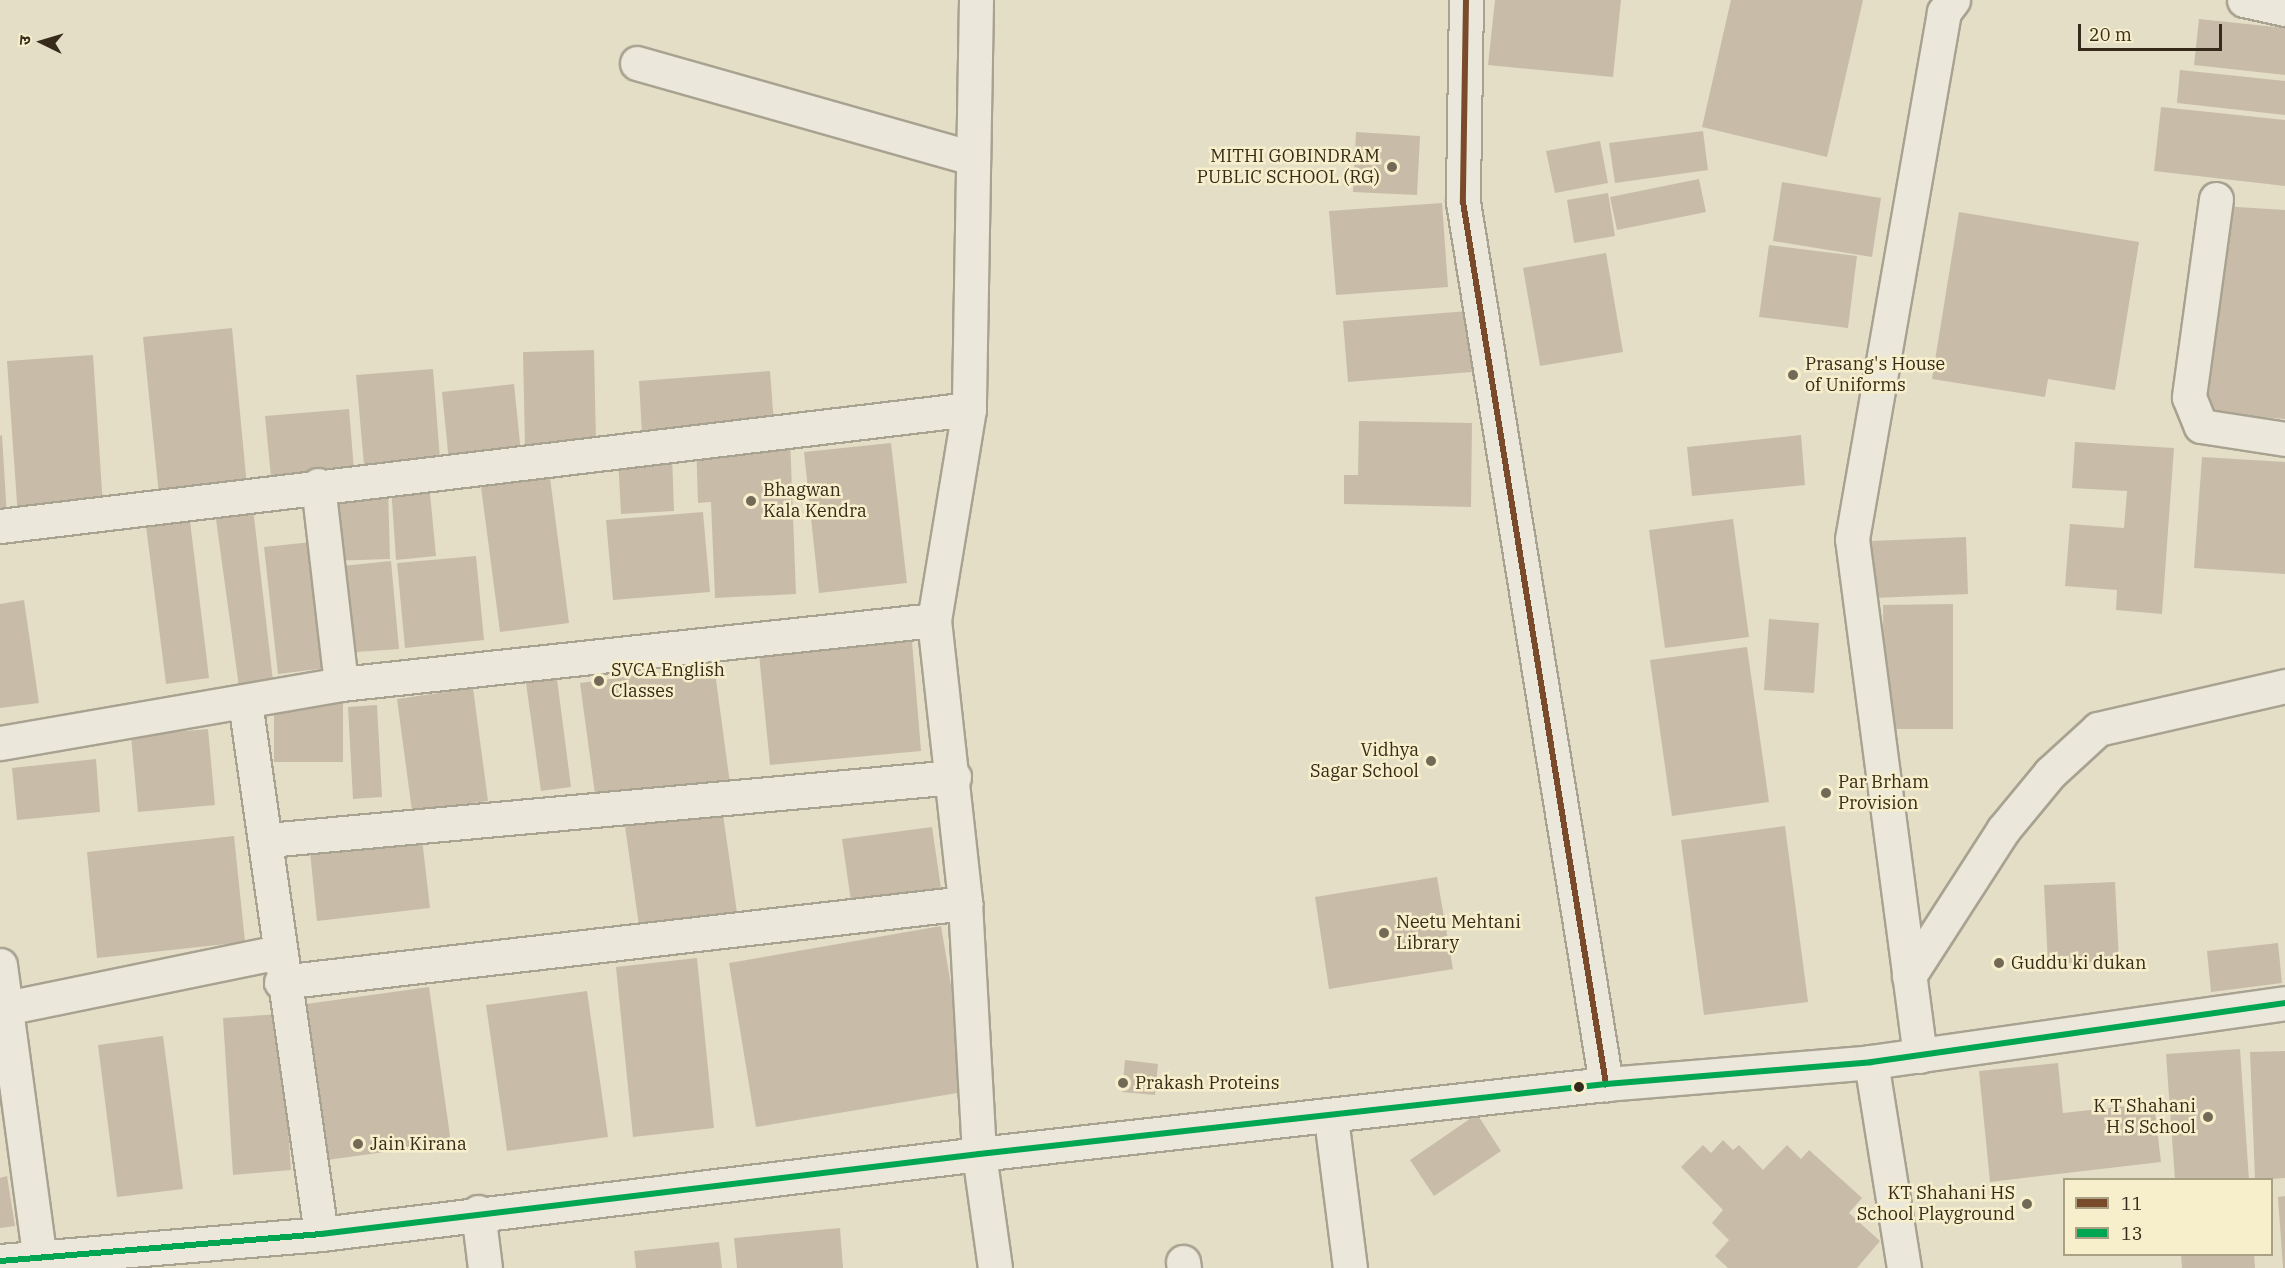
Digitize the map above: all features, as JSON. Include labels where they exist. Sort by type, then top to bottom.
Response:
[{"type":"street","points":[[976,0],[969,409],[934,620],[954,777],[965,903],[979,1154],[995,1268]]},
{"type":"street","points":[[1466,0],[1463,202],[1606,1084]]},
{"type":"street","points":[[1920,1056],[1852,539],[1944,12],[1953,0]]},
{"type":"street","points":[[2244,0],[2285,9]]},
{"type":"street","points":[[637,63],[973,158]]},
{"type":"street","points":[[2216,200],[2189,397],[2201,426],[2285,439]]},
{"type":"street","points":[[0,526],[318,485],[969,409]]},
{"type":"street","points":[[318,485],[341,684]]},
{"type":"street","points":[[0,743],[341,684],[934,620]]},
{"type":"street","points":[[1908,976],[2003,830],[2050,773],[2098,729],[2285,686]]},
{"type":"street","points":[[244,702],[268,840],[279,967],[321,1234]]},
{"type":"street","points":[[268,840],[954,777]]},
{"type":"street","points":[[6,1008],[279,967],[965,903]]},
{"type":"street","points":[[0,966],[39,1254]]},
{"type":"street","points":[[0,1261],[39,1254],[321,1234],[478,1212],[979,1154],[1331,1118],[1606,1084],[1870,1062],[2285,1003]]},
{"type":"street","points":[[1870,1062],[1904,1268]]},
{"type":"street","points":[[1331,1118],[1350,1268]]},
{"type":"street","points":[[478,1212],[484,1268]]},
{"type":"building","points":[[1495,0],[1621,0],[1613,77],[1488,65]]},
{"type":"building","points":[[1731,0],[1863,0],[1827,157],[1702,127]]},
{"type":"building","points":[[2199,19],[2285,28],[2285,75],[2194,65]]},
{"type":"building","points":[[2180,70],[2285,81],[2285,115],[2177,103]]},
{"type":"building","points":[[2161,107],[2285,120],[2285,186],[2154,171]]},
{"type":"building","points":[[1703,131],[1708,170],[1615,183],[1609,143]]},
{"type":"building","points":[[1356,132],[1420,136],[1417,195],[1353,192]]},
{"type":"building","points":[[1600,141],[1608,183],[1555,193],[1546,151]]},
{"type":"building","points":[[1699,179],[1706,212],[1617,230],[1610,197]]},
{"type":"building","points":[[1782,182],[1881,198],[1872,257],[1773,241]]},
{"type":"building","points":[[1608,193],[1615,236],[1574,243],[1567,200]]},
{"type":"building","points":[[1442,203],[1448,287],[1336,295],[1329,211]]},
{"type":"building","points":[[2221,206],[2285,210],[2285,419],[2205,413]]},
{"type":"building","points":[[1959,212],[2139,242],[2115,390],[2048,379],[2045,397],[1932,379]]},
{"type":"building","points":[[1769,245],[1857,256],[1848,328],[1759,317]]},
{"type":"building","points":[[1606,253],[1623,352],[1540,366],[1523,268]]},
{"type":"building","points":[[1468,311],[1472,372],[1348,382],[1343,321]]},
{"type":"building","points":[[232,328],[247,487],[159,495],[143,337]]},
{"type":"building","points":[[594,350],[596,443],[525,445],[523,352]]},
{"type":"building","points":[[93,355],[103,506],[18,517],[7,361]]},
{"type":"building","points":[[433,369],[440,459],[364,465],[356,375]]},
{"type":"building","points":[[770,371],[774,424],[642,434],[639,381]]},
{"type":"building","points":[[514,384],[521,453],[449,462],[442,392]]},
{"type":"building","points":[[349,409],[354,470],[271,477],[265,416]]},
{"type":"building","points":[[1359,421],[1472,423],[1471,507],[1344,504],[1344,475],[1358,475]]},
{"type":"building","points":[[2,435],[7,517],[0,517],[0,436]]},
{"type":"building","points":[[1801,435],[1805,485],[1692,496],[1687,447]]},
{"type":"building","points":[[790,437],[796,594],[715,598],[711,502],[698,503],[696,442]]},
{"type":"building","points":[[2075,442],[2174,448],[2162,614],[2116,610],[2117,590],[2065,586],[2070,524],[2124,528],[2127,491],[2072,488]]},
{"type":"building","points":[[891,443],[907,583],[819,593],[804,452]]},
{"type":"building","points":[[672,454],[674,511],[621,514],[618,457]]},
{"type":"building","points":[[2202,457],[2285,462],[2285,574],[2194,568]]},
{"type":"building","points":[[550,478],[569,623],[500,632],[481,487]]},
{"type":"building","points":[[429,483],[436,556],[396,560],[391,486]]},
{"type":"building","points":[[388,489],[390,559],[330,561],[324,491]]},
{"type":"building","points":[[253,508],[273,681],[239,687],[215,512]]},
{"type":"building","points":[[703,512],[710,592],[613,600],[606,520]]},
{"type":"building","points":[[1733,519],[1749,637],[1665,648],[1649,530]]},
{"type":"building","points":[[190,521],[209,678],[166,684],[146,526]]},
{"type":"building","points":[[1966,537],[1968,594],[1874,598],[1872,541]]},
{"type":"building","points":[[321,541],[335,667],[278,674],[264,547]]},
{"type":"building","points":[[476,556],[484,640],[405,648],[397,563]]},
{"type":"building","points":[[391,561],[399,649],[341,653],[332,567]]},
{"type":"building","points":[[24,600],[39,703],[0,708],[0,604]]},
{"type":"building","points":[[1953,604],[1953,729],[1884,729],[1883,605]]},
{"type":"building","points":[[1769,619],[1819,623],[1814,693],[1764,690]]},
{"type":"building","points":[[911,629],[921,751],[770,765],[758,644]]},
{"type":"building","points":[[1747,647],[1769,802],[1672,816],[1650,660]]},
{"type":"building","points":[[714,665],[731,791],[597,809],[580,683]]},
{"type":"building","points":[[557,679],[571,787],[541,791],[526,683]]},
{"type":"building","points":[[473,688],[488,801],[412,811],[397,699]]},
{"type":"building","points":[[343,695],[343,762],[274,762],[274,703]]},
{"type":"building","points":[[377,705],[382,797],[353,799],[348,707]]},
{"type":"building","points":[[208,729],[215,805],[138,812],[131,736]]},
{"type":"building","points":[[96,759],[100,812],[17,820],[12,768]]},
{"type":"building","points":[[723,814],[738,920],[640,933],[625,826]]},
{"type":"building","points":[[1785,826],[1808,1002],[1704,1015],[1681,840]]},
{"type":"building","points":[[932,827],[942,895],[852,908],[842,839]]},
{"type":"building","points":[[234,836],[245,942],[97,958],[87,852]]},
{"type":"building","points":[[422,839],[430,908],[317,921],[310,852]]},
{"type":"building","name":"Neetu Mehtani Library","points":[[1437,877],[1453,969],[1329,989],[1315,897]]},
{"type":"building","points":[[2115,882],[2119,961],[2048,964],[2044,885]]},
{"type":"building","points":[[941,926],[969,1091],[756,1127],[729,963]]},
{"type":"building","points":[[2278,943],[2282,983],[2211,992],[2207,951]]},
{"type":"building","points":[[697,958],[714,1128],[633,1137],[616,967]]},
{"type":"building","points":[[429,987],[451,1143],[327,1160],[306,1004]]},
{"type":"building","points":[[587,991],[608,1137],[507,1151],[486,1005]]},
{"type":"building","points":[[280,1014],[291,1170],[233,1175],[223,1018]]},
{"type":"building","points":[[163,1036],[183,1189],[117,1197],[98,1045]]},
{"type":"building","name":"K T Shahani H S School","points":[[2240,1049],[2249,1178],[2175,1178],[2166,1054]]},
{"type":"building","points":[[2285,1051],[2285,1178],[2255,1178],[2250,1052]]},
{"type":"building","points":[[1125,1060],[1158,1064],[1155,1095],[1122,1092]]},
{"type":"building","points":[[2058,1063],[2063,1113],[2154,1103],[2161,1162],[1990,1182],[1979,1071]]},
{"type":"building","points":[[1477,1114],[1501,1151],[1434,1196],[1410,1160]]},
{"type":"building","points":[[1723,1140],[1733,1150],[1739,1145],[1763,1170],[1787,1145],[1801,1159],[1809,1150],[1862,1198],[1849,1213],[1880,1241],[1857,1268],[1728,1268],[1715,1256],[1729,1240],[1712,1223],[1723,1210],[1681,1167],[1703,1145],[1711,1153]]},
{"type":"building","points":[[7,1176],[15,1226],[0,1228],[0,1178]]},
{"type":"building","points":[[2285,1196],[2285,1268],[2283,1268],[2278,1197]]},
{"type":"building","points":[[840,1228],[843,1268],[737,1268],[734,1238]]},
{"type":"building","points":[[719,1242],[722,1268],[636,1268],[634,1251]]},
{"type":"building","points":[[2181,1256],[2254,1256],[2255,1268],[2182,1268]]},
{"type":"transit line","name":"11","points":[[1466,0],[1463,202],[1606,1084]]},
{"type":"transit line","name":"13","points":[[0,1261],[321,1234],[979,1154],[1606,1084],[1871,1062],[2285,1003]]},
{"type":"place","name":"MITHI GOBINDRAM PUBLIC SCHOOL (RG)","points":[[1392,167]]},
{"type":"place","name":"Prasang's House of Uniforms","points":[[1793,375]]},
{"type":"place","name":"Bhagwan Kala Kendra","points":[[751,501]]},
{"type":"place","name":"SVCA English Classes","points":[[599,681]]},
{"type":"place","name":"Vidhya Sagar School","points":[[1431,761]]},
{"type":"place","name":"Par Brham Provision","points":[[1826,793]]},
{"type":"place","name":"Neetu Mehtani Library","points":[[1384,933]]},
{"type":"place","name":"Guddu ki dukan","points":[[1999,963]]},
{"type":"place","name":"Prakash Proteins","points":[[1123,1083]]},
{"type":"place","name":"K T Shahani H S School","points":[[2208,1117]]},
{"type":"place","name":"Jain Kirana","points":[[358,1144]]},
{"type":"place","name":"KT Shahani HS School Playground","points":[[2027,1204]]}]
